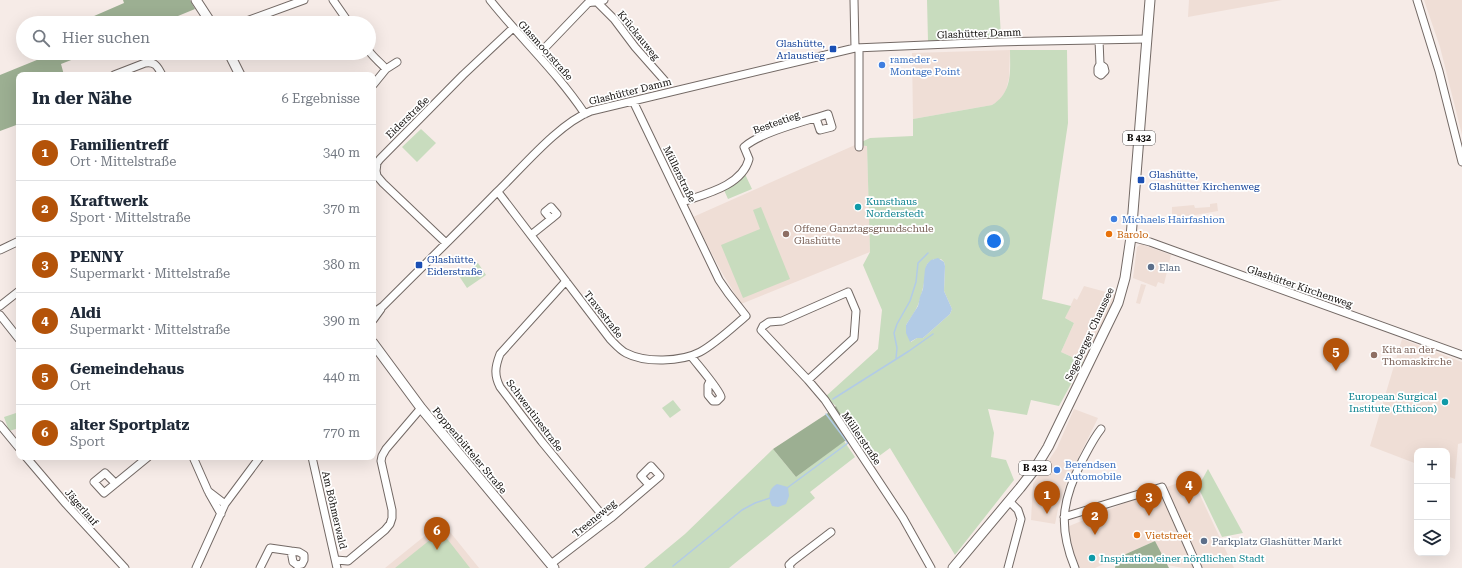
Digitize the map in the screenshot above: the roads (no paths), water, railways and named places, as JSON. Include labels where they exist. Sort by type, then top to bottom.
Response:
[{"type":"main road","points":[[196,0],[206,16]]},
{"type":"main road","name":"Segeberger Chaussee","points":[[953,568],[1010,501],[1034,470],[1048,447],[1118,303],[1125,278],[1131,237],[1150,0]]},
{"type":"main road","points":[[232,60],[238,72]]},
{"type":"main road","name":"Poppenbütteler Straße","points":[[376,347],[421,408],[553,566]]},
{"type":"street","points":[[259,16],[304,0]]},
{"type":"street","points":[[333,0],[344,16]]},
{"type":"street","name":"Glasmoorstraße","points":[[490,0],[575,97],[585,114]]},
{"type":"street","points":[[854,0],[857,48],[859,147]]},
{"type":"street","points":[[1417,0],[1439,71],[1462,162]]},
{"type":"street","name":"Krückauweg","points":[[538,55],[595,1],[614,19],[635,47],[665,81]]},
{"type":"street","name":"Eiderstraße","points":[[446,243],[383,183],[377,176],[377,163],[387,151],[463,75],[513,28]]},
{"type":"street","name":"Glashütter Damm","points":[[376,316],[383,306],[537,152],[568,123],[585,114],[633,101],[857,48],[997,42],[1147,39]]},
{"type":"street","points":[[1099,40],[1100,64]]},
{"type":"street","points":[[376,60],[381,63],[386,69]]},
{"type":"street","points":[[122,72],[149,62],[156,65],[160,72]]},
{"type":"street","points":[[376,81],[386,69],[397,62]]},
{"type":"street","name":"Müllerstraße","points":[[633,101],[719,280],[746,316]]},
{"type":"street","name":"Bestestieg","points":[[682,202],[726,186],[734,180],[748,164],[749,159],[744,147],[750,142],[782,129],[816,118]]},
{"type":"street","name":"Travestraße","points":[[498,192],[610,339],[625,353],[640,358],[656,360],[690,356],[701,351],[746,316]]},
{"type":"street","points":[[531,235],[551,219]]},
{"type":"street","name":"Glashütter Kirchenweg","points":[[1131,237],[1150,242],[1462,355]]},
{"type":"street","points":[[0,250],[16,242]]},
{"type":"street","name":"Schwentinestraße","points":[[566,281],[500,354],[495,370],[496,379],[500,387],[542,442],[608,520]]},
{"type":"street","name":"Müllerstraße","points":[[808,380],[854,338],[856,311],[848,292],[782,321],[769,322],[763,326],[761,330],[825,400],[903,518],[931,568]]},
{"type":"street","points":[[0,306],[16,293]]},
{"type":"street","name":"Glashütter Damm","points":[[376,311],[383,306]]},
{"type":"street","points":[[0,315],[16,335]]},
{"type":"street","points":[[690,356],[710,380]]},
{"type":"street","points":[[336,560],[348,561],[390,524],[392,510],[381,461],[382,456],[386,449],[421,408]]},
{"type":"street","points":[[0,425],[16,444]]},
{"type":"street","points":[[1075,568],[1066,543],[1064,517],[1065,506],[1070,485],[1095,437],[1101,429]]},
{"type":"street","name":"Jägerlauf","points":[[29,460],[76,516],[125,568]]},
{"type":"street","points":[[115,483],[144,460]]},
{"type":"street","points":[[194,460],[213,503],[221,514]]},
{"type":"street","points":[[196,568],[225,504],[258,460]]},
{"type":"street","name":"Am Böhmerwald","points":[[313,460],[337,568]]},
{"type":"street","name":"Treeneweg","points":[[553,566],[649,485]]},
{"type":"street","points":[[1064,517],[1162,487],[1198,568]]},
{"type":"street","points":[[208,491],[225,504]]},
{"type":"street","points":[[1008,568],[1021,523],[1018,510],[1010,501]]},
{"type":"street","points":[[790,568],[789,565],[793,561],[831,532]]},
{"type":"street","points":[[260,568],[270,548],[291,551]]},
{"type":"water","points":[[938,258],[944,262],[944,291],[952,309],[950,314],[923,338],[917,338],[910,342],[906,333],[906,325],[918,306],[923,289],[927,264],[931,260]]},
{"type":"water","points":[[777,484],[788,487],[789,496],[786,504],[778,507],[772,506],[769,496],[772,488]]},
{"type":"waterway","points":[[896,358],[897,348],[894,333],[897,324],[910,301],[916,282],[918,263],[928,253]]},
{"type":"waterway","points":[[833,399],[933,334]]},
{"type":"waterway","points":[[787,488],[848,443],[826,414]]},
{"type":"waterway","points":[[673,566],[742,510],[755,503],[770,498]]},
{"type":"place","name":"Glashütte, Arlaustieg","points":[[833,49]]},
{"type":"place","name":"rameder - Montage Point","points":[[882,65]]},
{"type":"place","name":"Glashütte, Glashütter Kirchenweg","points":[[1141,180]]},
{"type":"place","name":"Kunsthaus Norderstedt","points":[[858,207]]},
{"type":"place","name":"Michaels Hairfashion","points":[[1114,219]]},
{"type":"place","name":"Offene Ganztagsgrundschule Glashütte","points":[[786,234]]},
{"type":"place","name":"Barolo","points":[[1109,234]]},
{"type":"place","name":"Glashütte, Eiderstraße","points":[[419,265]]},
{"type":"place","name":"Elan","points":[[1151,267]]},
{"type":"place","name":"Kita an der Thomaskirche","points":[[1374,355]]},
{"type":"place","name":"Gemeindehaus","points":[[1336,371]]},
{"type":"place","name":"European Surgical Institute (Ethicon)","points":[[1445,402]]},
{"type":"place","name":"Berendsen Automobile","points":[[1057,470]]},
{"type":"place","name":"Aldi","points":[[1189,504]]},
{"type":"place","name":"Familientreff","points":[[1047,514]]},
{"type":"place","name":"PENNY","points":[[1149,516]]},
{"type":"place","name":"Kraftwerk","points":[[1095,535]]},
{"type":"place","name":"Vietstreet","points":[[1137,535]]},
{"type":"place","name":"Parkplatz Glashütter Markt","points":[[1204,541]]},
{"type":"place","name":"alter Sportplatz","points":[[437,550]]},
{"type":"place","name":"Inspiration einer nördlichen Stadt","points":[[1092,558]]}]
